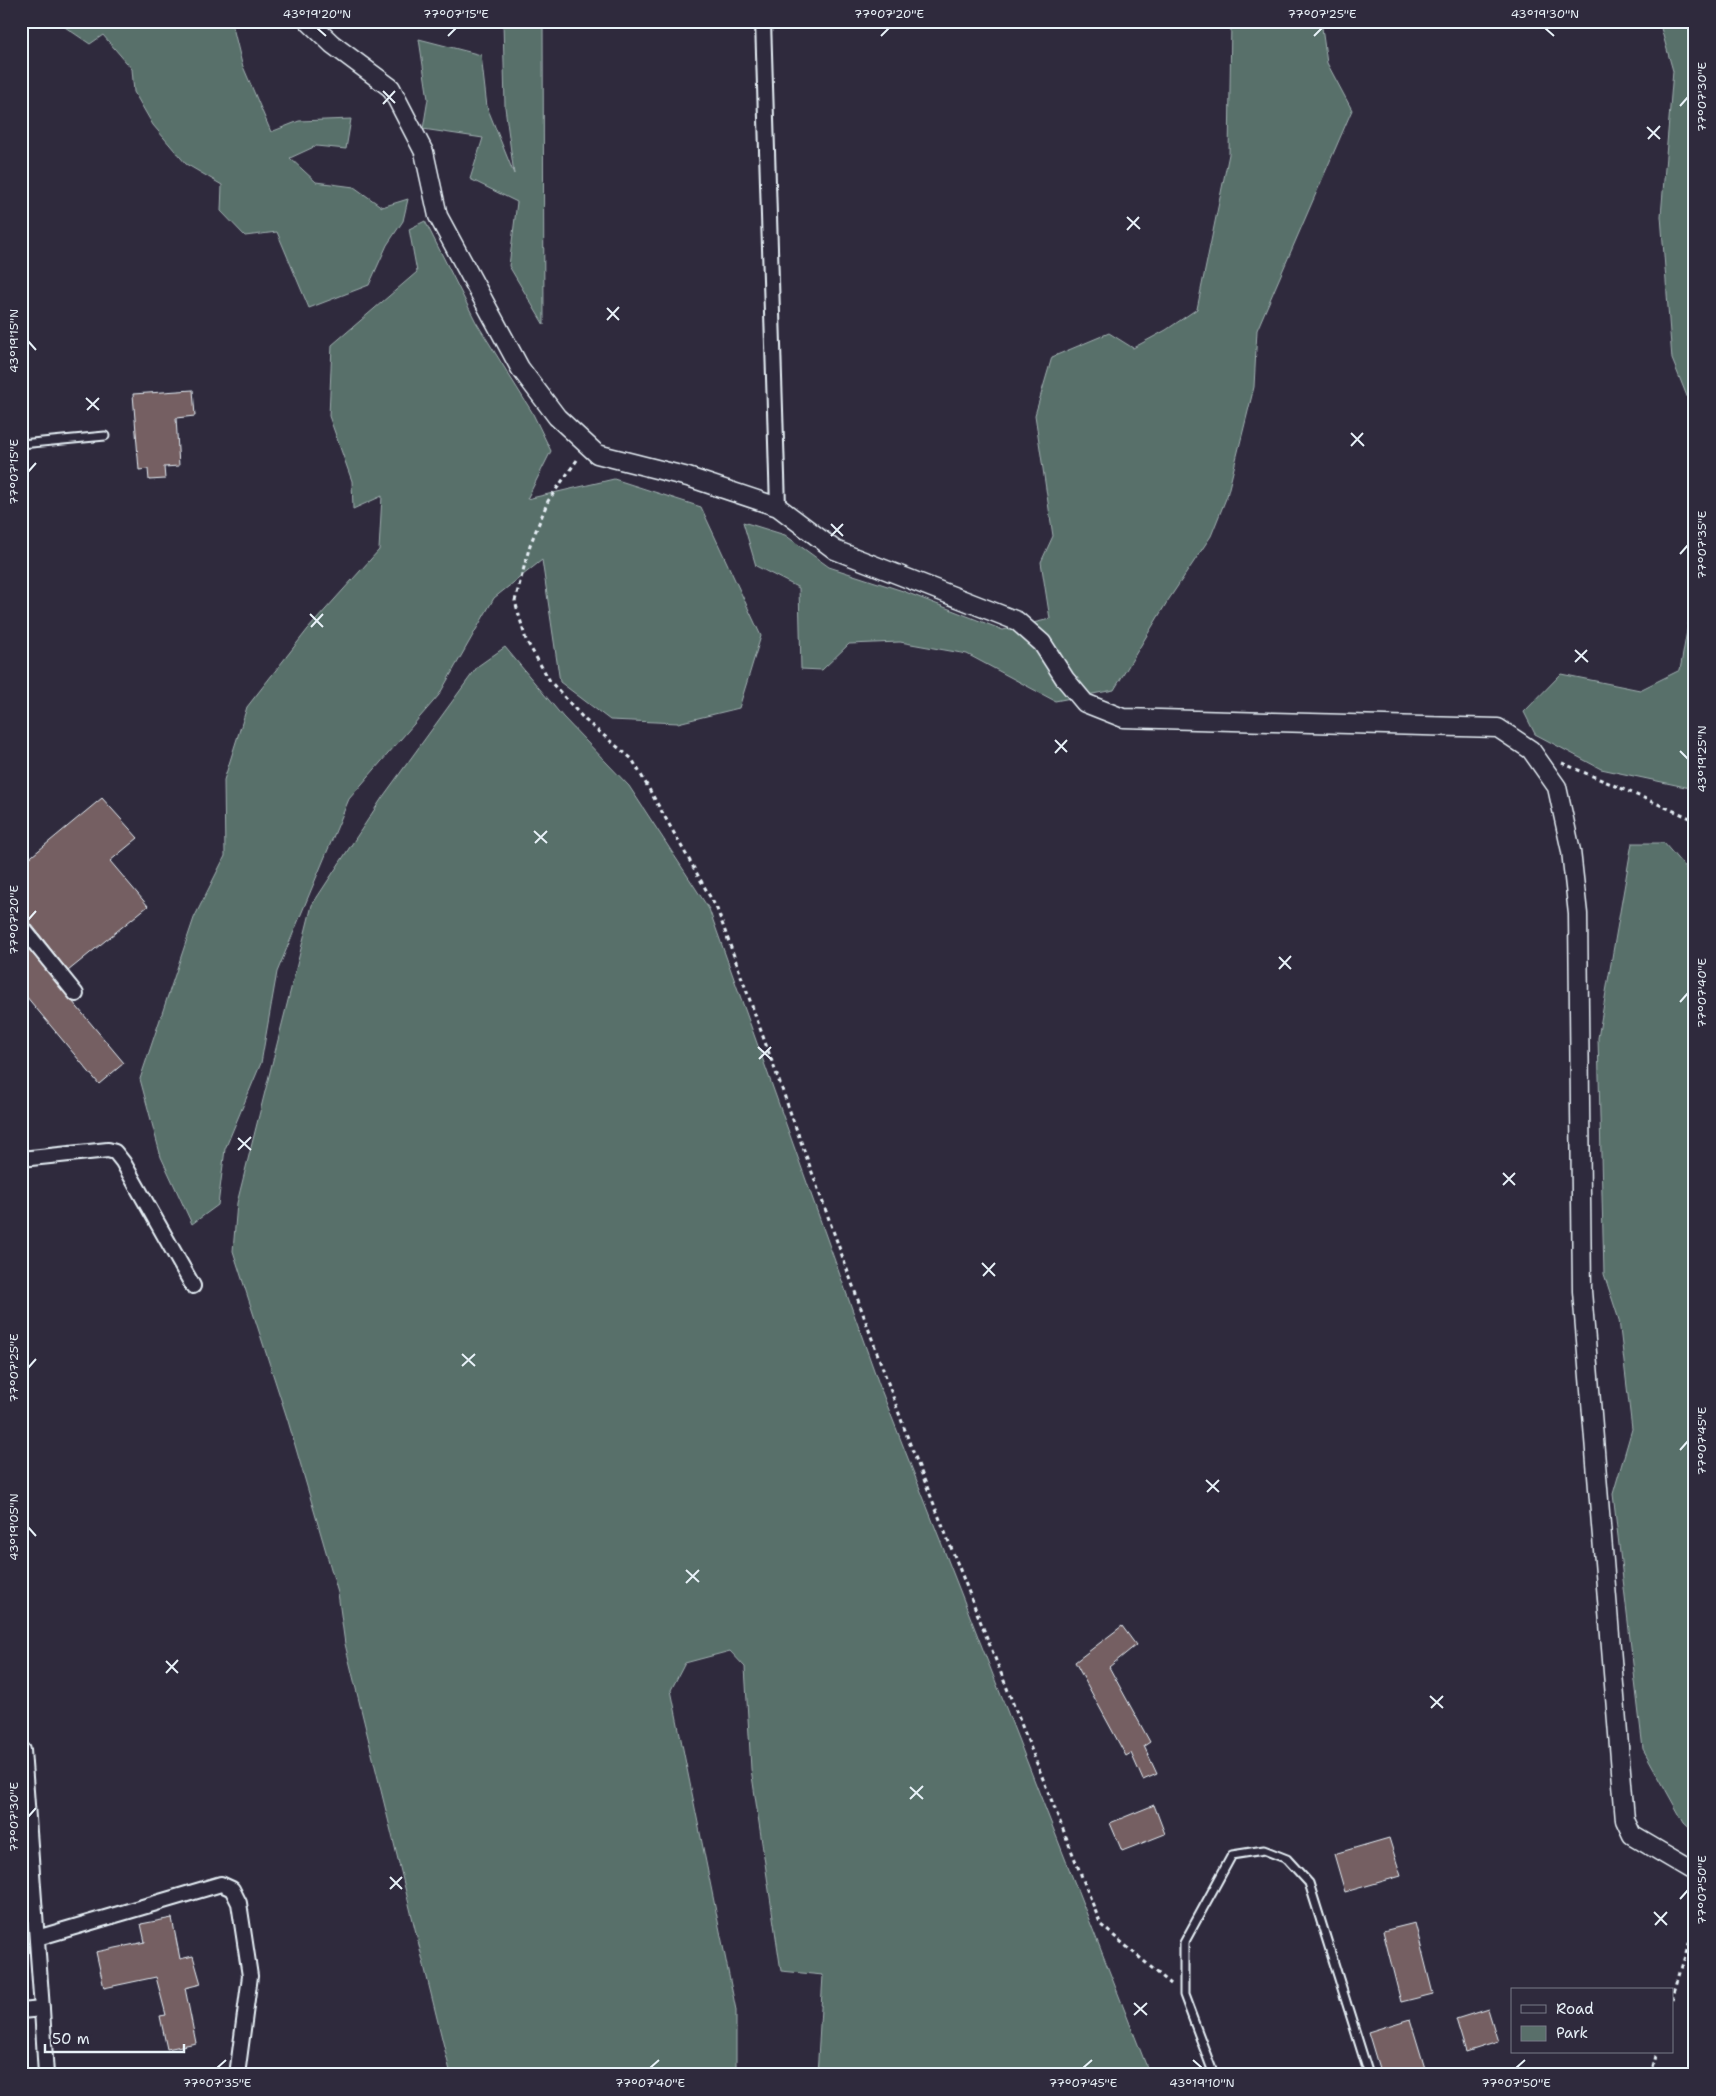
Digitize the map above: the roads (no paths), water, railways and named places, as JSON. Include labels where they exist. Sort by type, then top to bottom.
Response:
[{"type":"street","points":[[308,21],[332,44],[391,88],[424,152],[438,216],[520,368],[557,417],[597,454],[688,477],[778,507],[835,550],[1017,620],[1042,643],[1064,679],[1085,703],[1123,718],[1498,728],[1531,750],[1557,786],[1571,851],[1578,914],[1582,1291],[1625,1820],[1632,1835],[1695,1872]]},
{"type":"street","points":[[763,21],[778,507]]},
{"type":"street","points":[[21,926],[76,994]]},
{"type":"street","points":[[21,1159],[108,1150],[115,1152],[123,1162],[193,1286]]},
{"type":"street","points":[[23,1750],[46,2075]]},
{"type":"street","points":[[37,1938],[221,1884],[232,1889],[238,1903],[250,1976],[237,2075]]},
{"type":"street","points":[[21,2011],[42,2009]]},
{"type":"lane","points":[[21,444],[105,436]]},
{"type":"lane","points":[[1214,2075],[1184,1995],[1184,1943],[1232,1855],[1264,1850],[1286,1859],[1309,1883],[1370,2075]]}]
